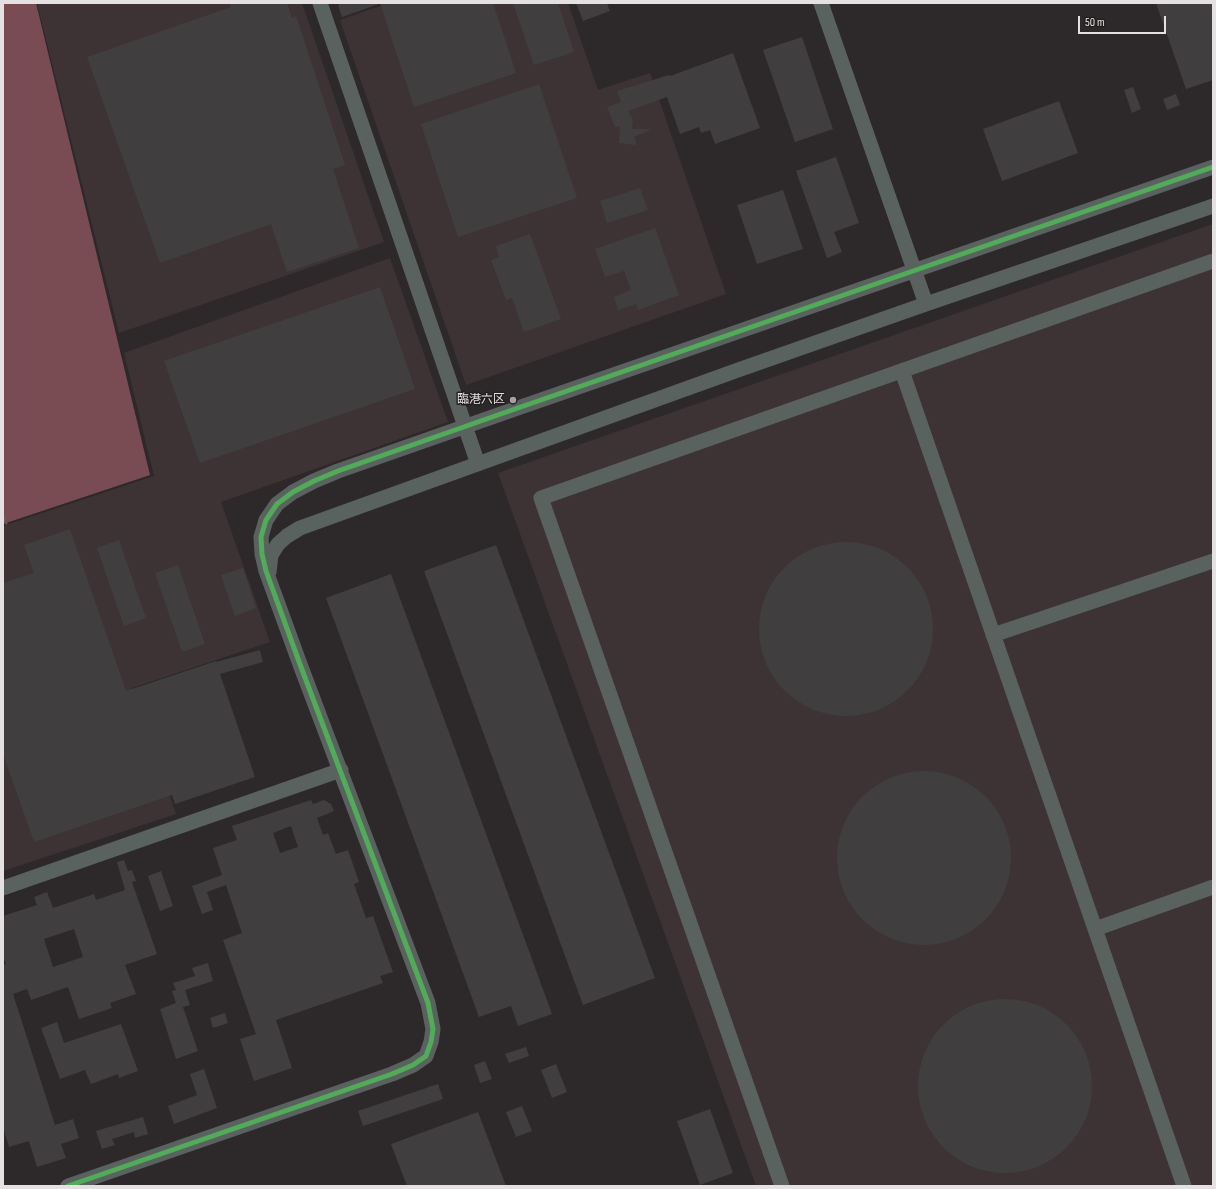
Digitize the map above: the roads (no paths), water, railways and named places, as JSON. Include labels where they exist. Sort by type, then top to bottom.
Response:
[{"type":"street","points":[[320,3],[478,464]]},
{"type":"street","points":[[821,3],[926,304]]},
{"type":"street","points":[[68,1186],[392,1074],[413,1065],[426,1056],[431,1042],[433,1029],[428,1003],[301,667],[269,578],[262,554],[262,537],[266,520],[277,504],[293,492],[338,471],[1213,167]]},
{"type":"street","points":[[269,578],[271,555],[278,544],[300,528],[738,370],[1213,206]]},
{"type":"street","points":[[782,1186],[541,498],[1213,261]]},
{"type":"street","points":[[902,371],[1184,1186]]},
{"type":"street","points":[[994,635],[1213,561]]},
{"type":"street","points":[[3,888],[341,770]]},
{"type":"street","points":[[1095,929],[1213,888]]},
{"type":"place","name":"臨港六区","points":[[513,400]]}]
